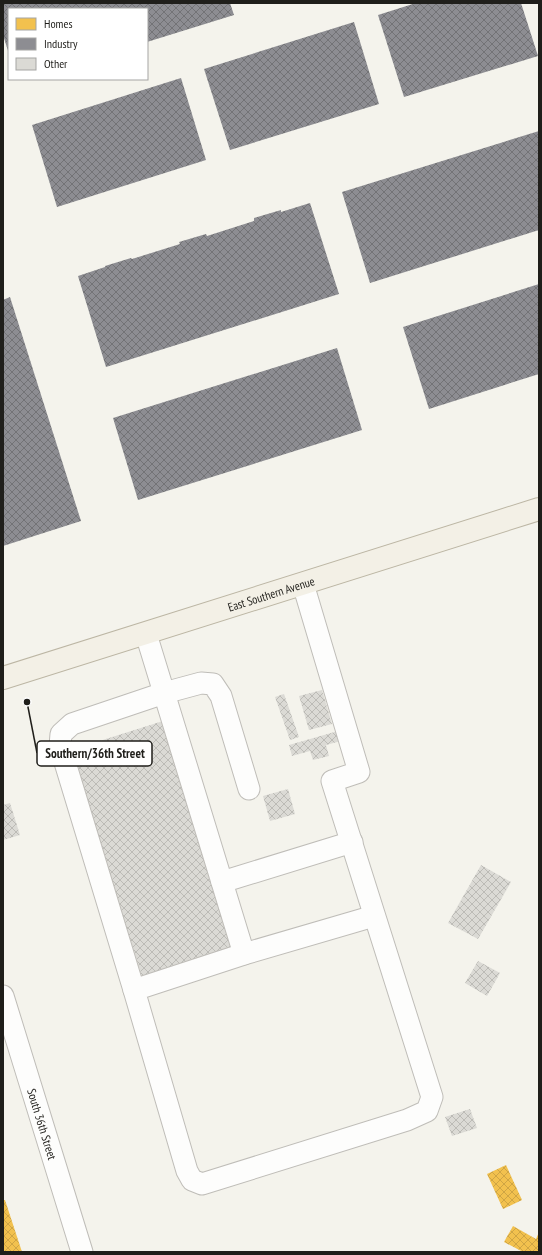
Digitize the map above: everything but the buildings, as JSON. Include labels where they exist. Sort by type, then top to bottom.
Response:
[{"type":"main road","name":"East Southern Avenue","points":[[3,678],[539,509]]},
{"type":"street","points":[[249,790],[221,696],[213,684],[201,683],[164,693],[72,724],[61,734],[60,746],[187,1171],[192,1180],[202,1184],[408,1120],[427,1111],[432,1097],[332,781],[359,772],[304,584]]},
{"type":"street","points":[[146,634],[244,954]]},
{"type":"street","points":[[222,882],[352,842]]},
{"type":"street","points":[[134,990],[244,954],[374,916]]},
{"type":"street","name":"South 36th Street","points":[[3,996],[82,1252]]},
{"type":"place","name":"Southern/36th Street","points":[[27,702]]}]
